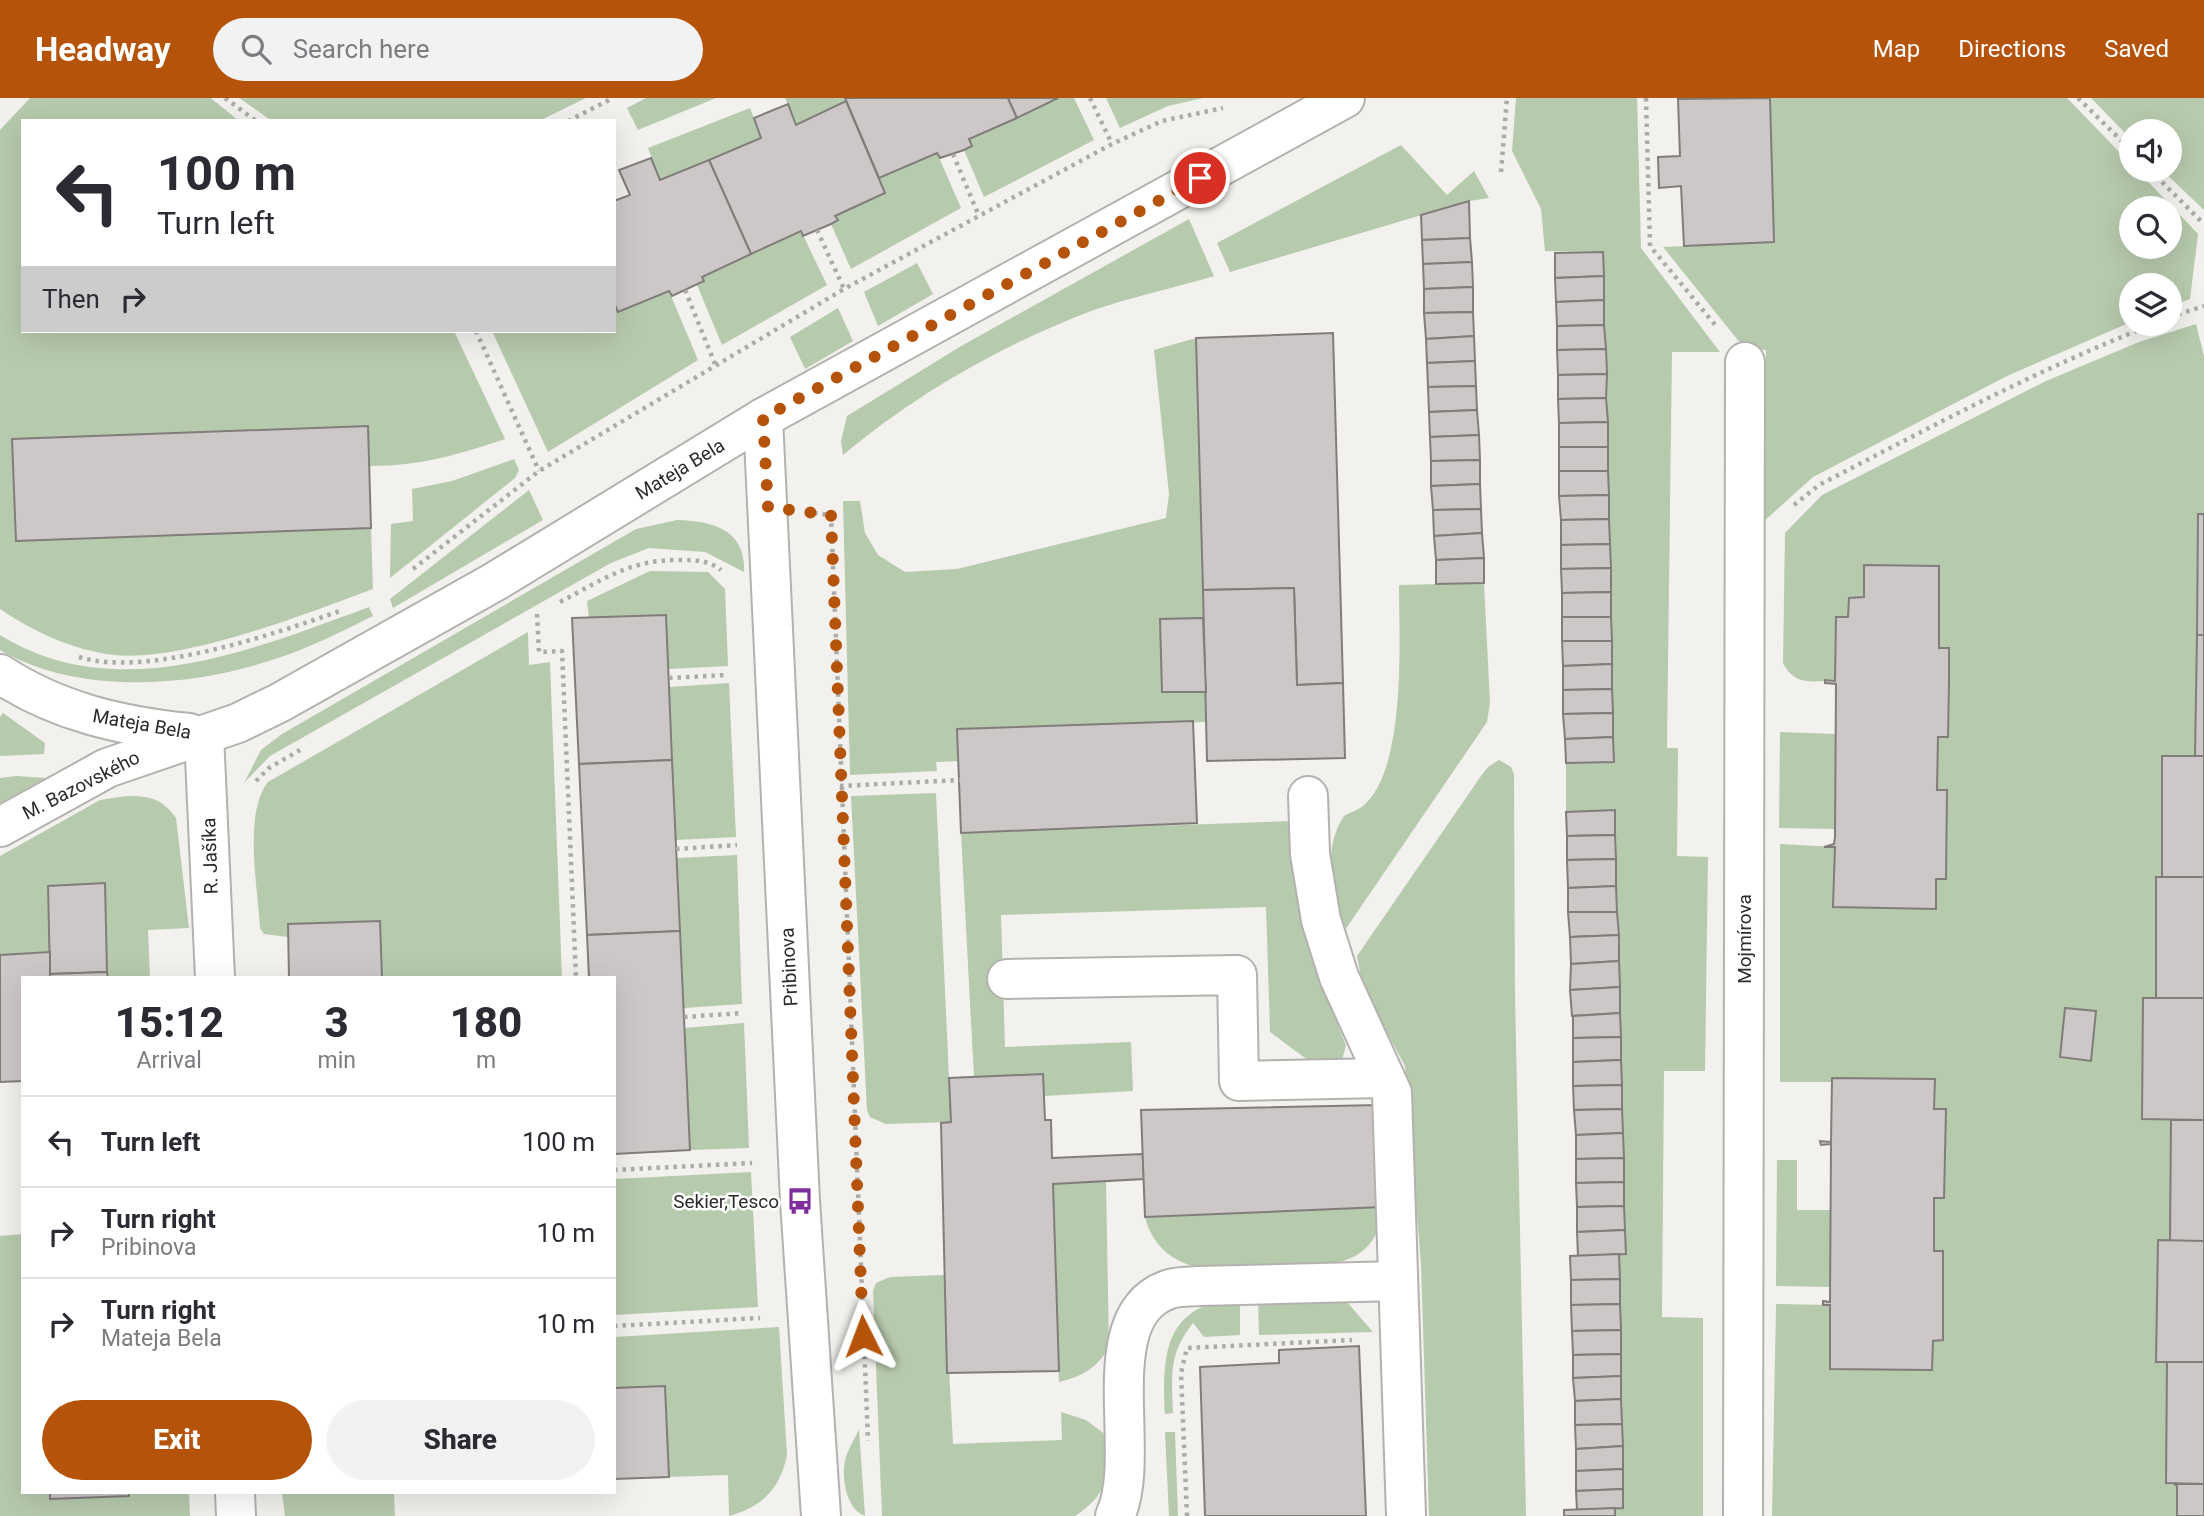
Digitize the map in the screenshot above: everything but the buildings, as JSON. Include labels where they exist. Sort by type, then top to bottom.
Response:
[{"type":"street","name":"Mateja Bela","points":[[0,674],[17,685],[89,716],[148,729],[204,734],[279,703],[496,581],[763,418],[1345,98]]},
{"type":"street","name":"Mojmírova","points":[[1743,1516],[1745,362]]},
{"type":"street","name":"Pribinova","points":[[763,418],[800,1201],[821,1516]]},
{"type":"street","name":"M. Bazovského","points":[[0,827],[107,768],[204,734]]},
{"type":"street","name":"R. Jašíka","points":[[204,734],[215,976]]},
{"type":"street","points":[[1308,796],[1310,854],[1321,920],[1339,977],[1392,1093],[1406,1516]]},
{"type":"street","points":[[1007,979],[1237,975],[1239,1081],[1385,1078]]},
{"type":"street","points":[[1115,1516],[1126,1481],[1125,1354],[1130,1326],[1145,1305],[1167,1290],[1199,1286],[1398,1281]]},
{"type":"street","points":[[235,1494],[236,1516]]},
{"type":"path","points":[[225,98],[253,119]]},
{"type":"path","points":[[572,119],[613,98]]},
{"type":"path","points":[[1090,98],[1112,144]]},
{"type":"path","points":[[1502,172],[1507,98]]},
{"type":"path","points":[[1646,98],[1650,246],[1745,362]]},
{"type":"path","points":[[2078,98],[2119,138]]},
{"type":"path","points":[[403,578],[539,471],[844,289],[978,214],[1112,144],[1162,121],[1235,106]]},
{"type":"path","points":[[953,154],[978,214]]},
{"type":"path","points":[[2162,182],[2204,224]]},
{"type":"path","points":[[817,230],[844,289]]},
{"type":"path","points":[[685,290],[715,364]]},
{"type":"path","points":[[2182,313],[2204,306]]},
{"type":"path","points":[[477,333],[539,471]]},
{"type":"path","points":[[1792,507],[1819,485],[1997,392],[2123,336]]},
{"type":"path","points":[[768,507],[831,515],[868,1445]]},
{"type":"path","points":[[525,621],[619,571],[650,560],[704,561],[729,575]]},
{"type":"path","points":[[74,655],[116,662],[181,656],[308,622],[345,609]]},
{"type":"path","points":[[537,614],[539,652],[562,651],[576,976]]},
{"type":"path","points":[[669,678],[730,675]]},
{"type":"path","points":[[253,787],[269,768],[304,748]]},
{"type":"path","points":[[840,786],[960,780]]},
{"type":"path","points":[[676,849],[749,844]]},
{"type":"path","points":[[684,1017],[745,1013]]},
{"type":"path","points":[[616,1170],[763,1162]]},
{"type":"path","points":[[616,1326],[771,1317]]},
{"type":"path","points":[[1187,1516],[1181,1373],[1187,1348],[1400,1338]]},
{"type":"green space","points":[[30,98],[211,98],[237,119],[21,119],[21,333],[455,333],[505,439],[438,458],[405,464],[369,466],[368,427],[17,541],[371,528],[373,589],[245,634],[175,651],[142,655],[99,653],[69,644],[26,625],[0,609],[0,130]]},
{"type":"green space","points":[[239,98],[586,98],[543,119],[269,119]]},
{"type":"green space","points":[[646,98],[716,98],[638,130],[627,108]]},
{"type":"green space","points":[[785,98],[845,98],[846,101],[796,125]]},
{"type":"green space","points":[[1058,98],[1074,98],[1094,140],[984,197],[964,150],[969,139]]},
{"type":"green space","points":[[1106,98],[1203,98],[1168,106],[1120,128]]},
{"type":"green space","points":[[1516,98],[1637,98],[1641,248],[1720,352],[1672,352],[1667,748],[1678,748],[1677,856],[1708,857],[1705,1071],[1664,1071],[1662,1317],[1703,1318],[1703,1516],[1615,1516],[1615,1508],[1623,1508],[1619,1254],[1626,1254],[1615,811],[1566,812],[1566,763],[1614,761],[1603,252],[1545,251],[1541,209],[1512,151]]},
{"type":"green space","points":[[1770,98],[2067,98],[2119,152],[2119,182],[2148,182],[2162,196],[2119,196],[2119,259],[2182,259],[2182,217],[2198,234],[2190,299],[2182,302],[2182,273],[2119,273],[2119,327],[2007,376],[1813,477],[1763,522],[1766,350],[1745,349],[1663,247],[1774,242]]},
{"type":"green space","points":[[2091,98],[2204,98],[2204,210],[2175,182],[2182,182],[2182,119],[2119,119],[2119,127]]},
{"type":"green space","points":[[750,108],[761,138],[660,180],[648,148]]},
{"type":"green space","points":[[1401,145],[1447,195],[1474,171],[1489,198],[1469,201],[1230,272],[1217,243]]},
{"type":"green space","points":[[937,153],[961,208],[851,269],[831,224],[838,220],[835,216],[884,193],[879,178]]},
{"type":"green space","points":[[1189,219],[1214,276],[1091,311],[1025,339],[930,392],[843,455],[841,441],[847,416],[963,345]]},
{"type":"green space","points":[[801,231],[827,285],[722,345],[697,285],[703,281],[702,277]]},
{"type":"green space","points":[[917,263],[933,294],[878,326],[864,292]]},
{"type":"green space","points":[[669,291],[698,360],[548,452],[493,333],[616,333],[616,308],[618,312]]},
{"type":"green space","points":[[838,308],[853,341],[805,369],[790,337]]},
{"type":"green space","points":[[2196,324],[2204,356],[2204,514],[2198,514],[2195,756],[2162,756],[2162,877],[2156,877],[2156,998],[2143,999],[2142,1119],[2171,1120],[2170,1241],[2158,1241],[2157,1362],[2167,1362],[2166,1483],[2177,1486],[2177,1516],[1772,1516],[1776,1304],[1830,1305],[1830,1369],[1932,1370],[1933,1341],[1943,1340],[1943,1251],[1934,1251],[1934,1198],[1944,1197],[1946,1109],[1934,1109],[1935,1079],[1833,1078],[1833,1082],[1780,1082],[1780,844],[1835,847],[1834,903],[1936,908],[1936,879],[1946,879],[1947,790],[1937,790],[1938,737],[1948,737],[1949,648],[1939,648],[1939,566],[1865,565],[1864,597],[1849,598],[1848,617],[1836,617],[1835,681],[1806,681],[1794,676],[1783,663],[1785,533],[1822,495],[2046,381],[2139,342],[2158,336],[2182,336],[2182,328]]},
{"type":"green space","points":[[1196,338],[1203,618],[1160,620],[1162,692],[1206,692],[1206,722],[958,729],[959,761],[936,762],[937,771],[850,775],[843,501],[860,501],[865,533],[878,555],[905,572],[957,569],[1166,518],[1169,494],[1154,350]]},
{"type":"green space","points":[[514,459],[519,470],[515,478],[390,578],[391,524],[413,521],[412,489],[452,481]]},
{"type":"green space","points":[[529,490],[543,520],[393,608],[390,599]]},
{"type":"green space","points":[[677,520],[703,522],[724,530],[739,546],[744,572],[705,552],[649,548],[611,563],[270,756],[244,783],[261,750],[282,734],[636,529]]},
{"type":"green space","points":[[650,571],[708,572],[725,589],[728,666],[668,669],[666,615],[589,618],[587,601]]},
{"type":"green space","points":[[1484,583],[1490,703],[1487,722],[1343,933],[1333,888],[1333,844],[1344,816],[1363,806],[1377,788],[1387,763],[1398,702],[1399,585]]},
{"type":"green space","points":[[369,607],[373,616],[288,655],[243,669],[172,681],[100,680],[65,675],[31,665],[0,650],[0,635],[44,656],[90,667],[137,669],[184,664],[278,640]]},
{"type":"green space","points":[[528,632],[529,665],[550,662],[562,976],[382,976],[380,921],[288,924],[288,937],[264,934],[260,928],[254,832],[260,796],[268,782]]},
{"type":"green space","points":[[729,683],[736,837],[676,840],[669,687]]},
{"type":"green space","points":[[3,713],[45,743],[44,754],[0,756],[0,717]]},
{"type":"green space","points":[[1780,732],[1836,734],[1835,829],[1779,828]]},
{"type":"green space","points":[[1499,760],[1511,767],[1514,774],[1515,994],[1526,1516],[1429,1516],[1421,1264],[1405,1066],[1363,988],[1357,956],[1481,776]]},
{"type":"green space","points":[[0,778],[46,778],[0,803]]},
{"type":"green space","points":[[936,793],[951,1122],[886,1124],[870,1117],[867,1110],[851,796]]},
{"type":"green space","points":[[126,796],[142,797],[160,802],[176,818],[189,928],[148,930],[150,976],[108,976],[105,883],[48,886],[50,952],[0,955],[0,856],[100,800]]},
{"type":"green space","points":[[1291,821],[1312,961],[1346,1045],[1341,1064],[1309,1061],[1270,1032],[1266,907],[1001,915],[1005,1047],[1131,1042],[1133,1091],[1044,1096],[974,1077],[961,833]]},
{"type":"green space","points":[[737,855],[742,1004],[684,1008],[677,858]]},
{"type":"green space","points":[[744,1023],[749,1148],[690,1150],[684,1028]]},
{"type":"green space","points":[[1777,1160],[1797,1160],[1797,1210],[1831,1210],[1830,1287],[1776,1286]]},
{"type":"green space","points":[[751,1172],[758,1307],[616,1315],[616,1179]]},
{"type":"green space","points":[[1106,1181],[1109,1348],[1088,1370],[1059,1382],[1053,1184]]},
{"type":"green space","points":[[1382,1207],[1378,1228],[1369,1245],[1353,1257],[1332,1263],[1199,1268],[1180,1261],[1164,1250],[1152,1236],[1145,1217]]},
{"type":"green space","points":[[21,1234],[21,1494],[50,1494],[50,1499],[129,1494],[189,1494],[190,1516],[0,1516],[0,1236]]},
{"type":"green space","points":[[944,1275],[953,1444],[1062,1440],[1061,1412],[1086,1420],[1114,1441],[1105,1484],[1094,1500],[1075,1516],[882,1516],[873,1291],[876,1283],[890,1277]]},
{"type":"green space","points":[[1240,1297],[1240,1335],[1204,1337],[1193,1323],[1185,1334],[1173,1366],[1173,1413],[1165,1414],[1165,1370],[1173,1335],[1183,1321],[1196,1310],[1215,1302]]},
{"type":"green space","points":[[1258,1297],[1335,1297],[1347,1302],[1373,1332],[1259,1335]]},
{"type":"green space","points":[[779,1327],[787,1455],[780,1478],[768,1495],[751,1507],[729,1516],[728,1475],[669,1477],[665,1386],[616,1388],[616,1337]]},
{"type":"green space","points":[[859,1429],[865,1516],[859,1513],[850,1500],[844,1476],[846,1457]]},
{"type":"green space","points":[[1165,1432],[1175,1432],[1178,1516],[1169,1516]]},
{"type":"green space","points":[[282,1494],[394,1494],[395,1516],[285,1516]]},
{"type":"place","name":"Sekier,Tesco","points":[[800,1201]]},
{"type":"route","points":[[863,1336],[831,515],[768,507],[763,418],[1200,178]]}]
